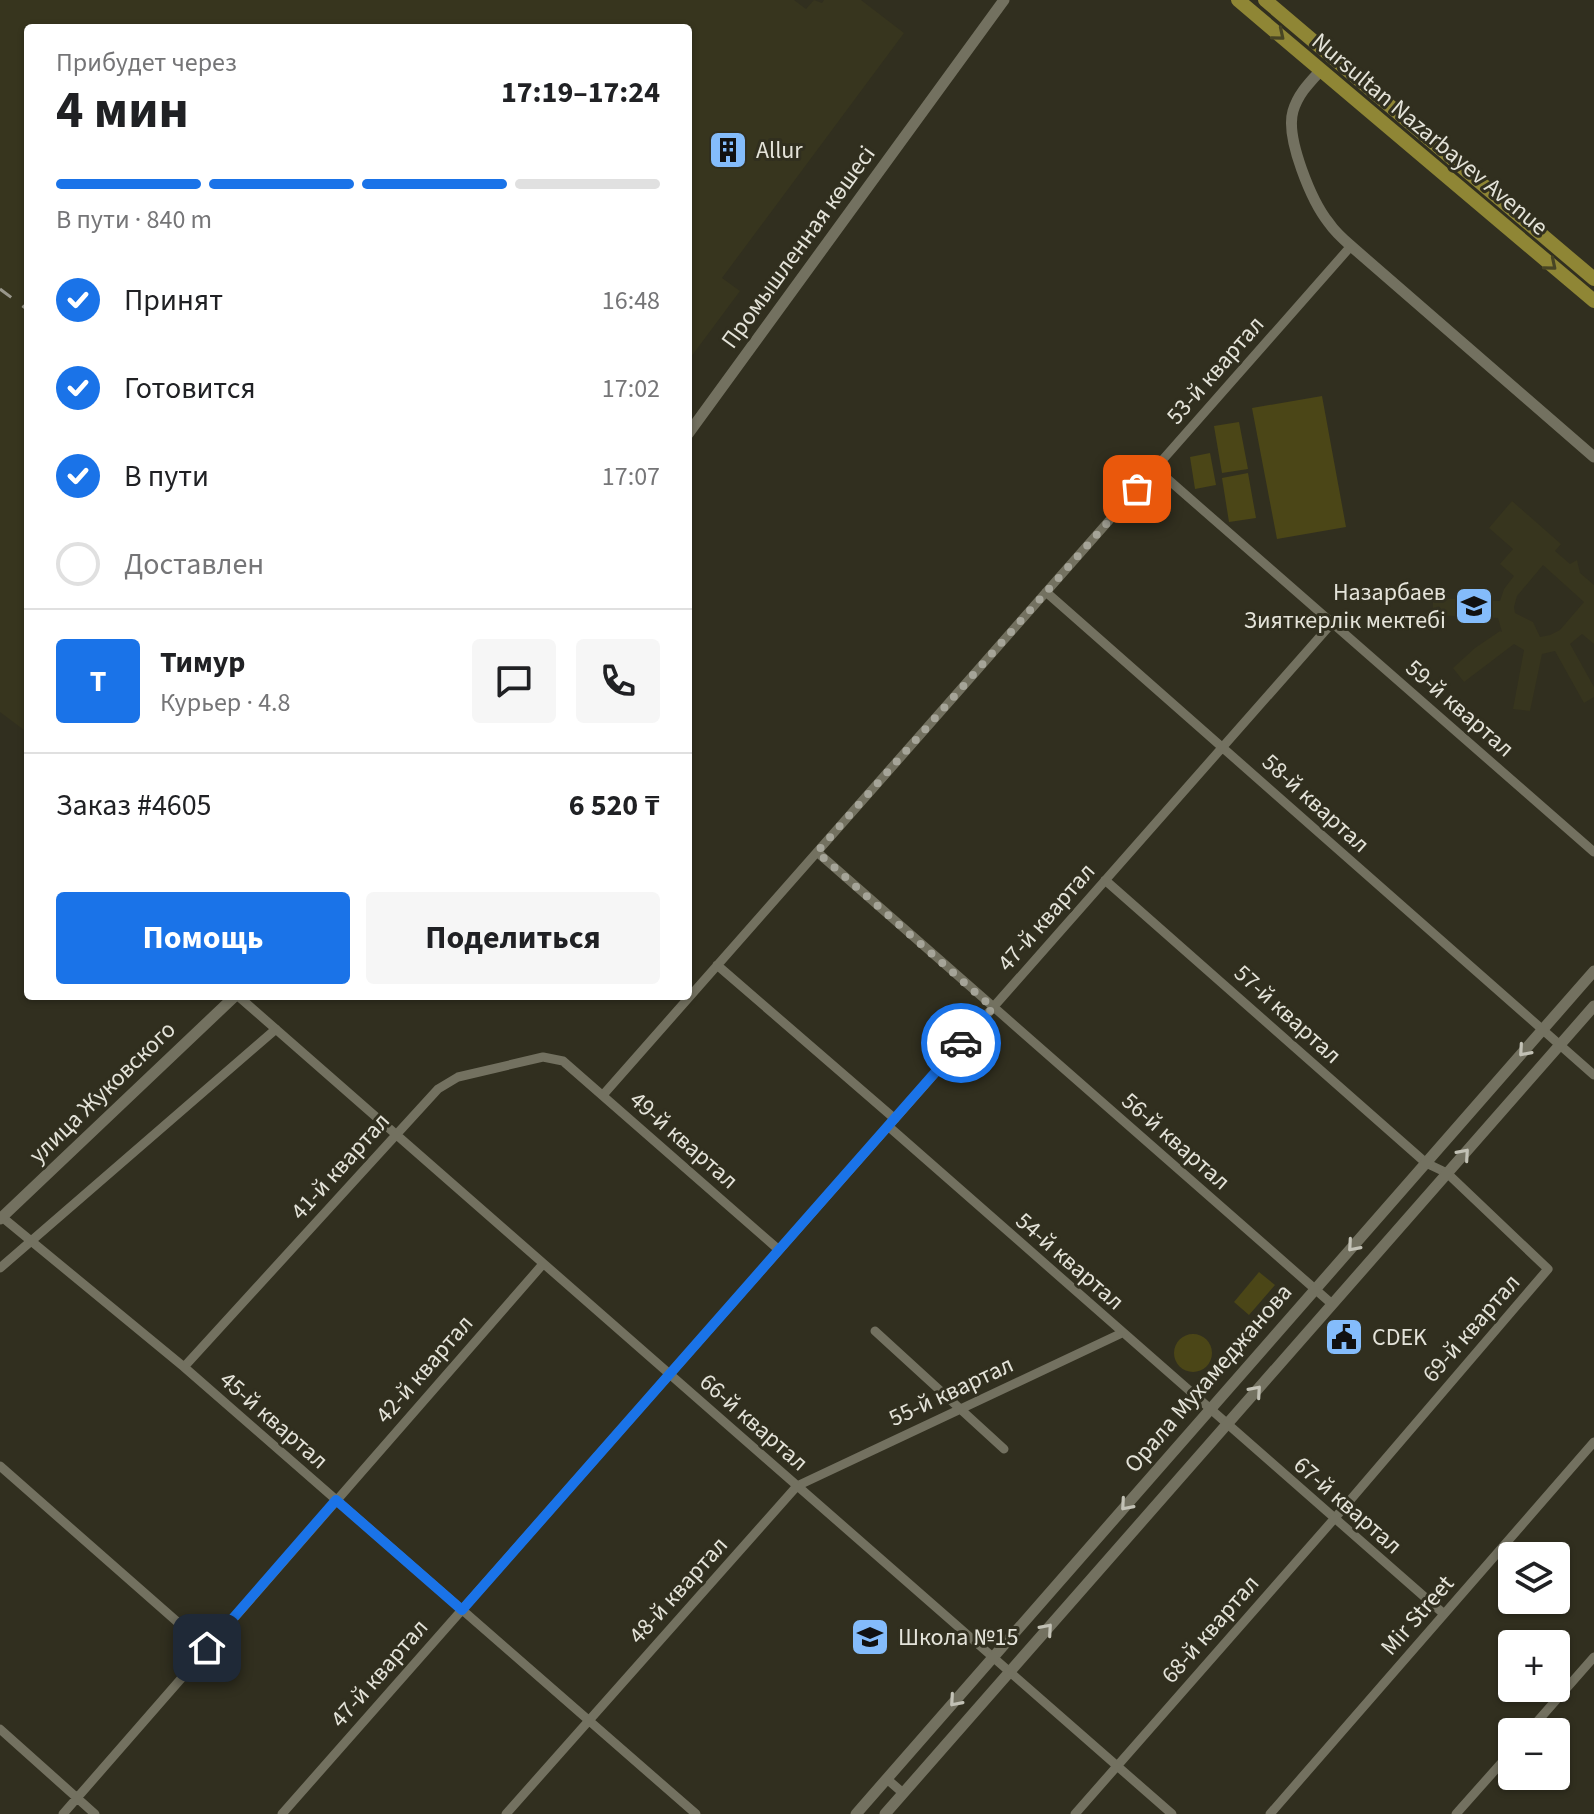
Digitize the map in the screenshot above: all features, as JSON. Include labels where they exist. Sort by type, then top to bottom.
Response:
[{"type":"main road","name":"Nursultan Nazarbayev Avenue","points":[[1238,0],[1594,301]]},
{"type":"main road","name":"Nursultan Nazarbayev Avenue","points":[[1265,0],[1594,279]]},
{"type":"main road","points":[[1321,70],[1330,56]]},
{"type":"street","name":"Промышленная көшесі","points":[[692,429],[1004,0]]},
{"type":"street","points":[[1321,70],[1299,95],[1291,115],[1293,137],[1314,198],[1329,223],[1351,246],[1594,457]]},
{"type":"street","name":"53-й квартал","points":[[692,994],[1351,246]]},
{"type":"street","name":"59-й квартал","points":[[1155,468],[1594,852]]},
{"type":"street","name":"58-й квартал","points":[[1046,592],[1594,1075]]},
{"type":"street","name":"47-й квартал","points":[[282,1814],[1332,623]]},
{"type":"street","name":"56-й квартал","points":[[817,852],[1332,1304]]},
{"type":"street","name":"57-й квартал","points":[[1105,880],[1426,1163],[1447,1173]]},
{"type":"street","name":"54-й квартал","points":[[717,965],[1226,1425]]},
{"type":"street","name":"Орала Мухамеджанова","points":[[856,1814],[1594,971]]},
{"type":"street","name":"улица Жуковского","points":[[1,1218],[233,1000]]},
{"type":"street","name":"66-й квартал","points":[[242,1000],[1172,1814]]},
{"type":"street","name":"53-й квартал","points":[[603,1095],[686,1000]]},
{"type":"street","name":"Орала Мухамеджанова","points":[[885,1814],[1594,1006]]},
{"type":"street","points":[[0,1268],[276,1029]]},
{"type":"street","name":"41-й квартал","points":[[184,1367],[438,1089],[458,1077],[543,1057],[563,1061]]},
{"type":"street","name":"49-й квартал","points":[[563,1061],[779,1250]]},
{"type":"street","name":"69-й квартал","points":[[1334,1519],[1548,1269],[1447,1173]]},
{"type":"street","name":"45-й квартал","points":[[1,1218],[184,1367],[696,1814]]},
{"type":"street","name":"42-й квартал","points":[[63,1814],[543,1264]]},
{"type":"street","points":[[875,1331],[1004,1449]]},
{"type":"street","name":"55-й квартал","points":[[797,1486],[1122,1333]]},
{"type":"street","name":"67-й квартал","points":[[1226,1425],[1444,1614]]},
{"type":"street","name":"Mir Street","points":[[1270,1814],[1594,1442]]},
{"type":"street","points":[[0,1466],[207,1648]]},
{"type":"street","name":"48-й квартал","points":[[588,1721],[797,1486]]},
{"type":"street","name":"68-й квартал","points":[[1075,1814],[1334,1519]]},
{"type":"street","points":[[1540,1718],[1594,1657]]},
{"type":"street","points":[[506,1814],[588,1721]]},
{"type":"street","points":[[0,1729],[95,1814]]},
{"type":"street","points":[[1456,1814],[1498,1767]]},
{"type":"street","points":[[887,1779],[903,1793]]},
{"type":"shaded area","name":"Allur","points":[[0,0],[794,0],[806,9],[814,0],[822,3],[824,0],[861,0],[904,33],[722,278],[740,291],[692,356],[692,24],[24,24],[24,730],[0,712]]},
{"type":"shaded area","points":[[1322,396],[1346,527],[1277,539],[1252,408]]},
{"type":"shaded area","points":[[1239,422],[1248,469],[1222,473],[1214,426]]},
{"type":"shaded area","points":[[1210,453],[1216,485],[1195,489],[1190,457]]},
{"type":"shaded area","points":[[1248,473],[1256,518],[1229,522],[1222,478]]},
{"type":"shaded area","name":"Назарбаев Зияткерлік мектебі","points":[[1512,501],[1561,544],[1555,551],[1570,564],[1577,560],[1580,573],[1594,585],[1594,644],[1582,634],[1570,644],[1594,687],[1594,697],[1584,703],[1555,651],[1542,654],[1530,711],[1513,709],[1524,650],[1514,644],[1464,682],[1453,668],[1475,648],[1502,632],[1498,618],[1433,615],[1433,598],[1500,601],[1514,576],[1500,564],[1513,549],[1489,528]],"holes":[[[1543,565],[1584,602],[1560,630],[1540,637],[1533,622],[1515,613],[1514,607],[1517,596]]]},
{"type":"shaded area","points":[[1259,1272],[1275,1285],[1249,1315],[1234,1302]]},
{"type":"shaded area","points":[[1193,1334],[1206,1340],[1212,1353],[1206,1366],[1193,1372],[1180,1366],[1174,1353],[1180,1340]]},
{"type":"railway","points":[[0,289],[24,307]]},
{"type":"way so far","points":[[961,1043],[993,1008],[817,852],[1137,489]]},
{"type":"place","name":"Allur","points":[[728,150]]},
{"type":"place","name":"Назарбаев Зияткерлік мектебі","points":[[1474,606]]},
{"type":"place","name":"CDEK","points":[[1344,1337]]},
{"type":"place","name":"Школа №15","points":[[870,1637]]},
{"type":"route","points":[[207,1648],[336,1500],[462,1610],[961,1043]]}]
